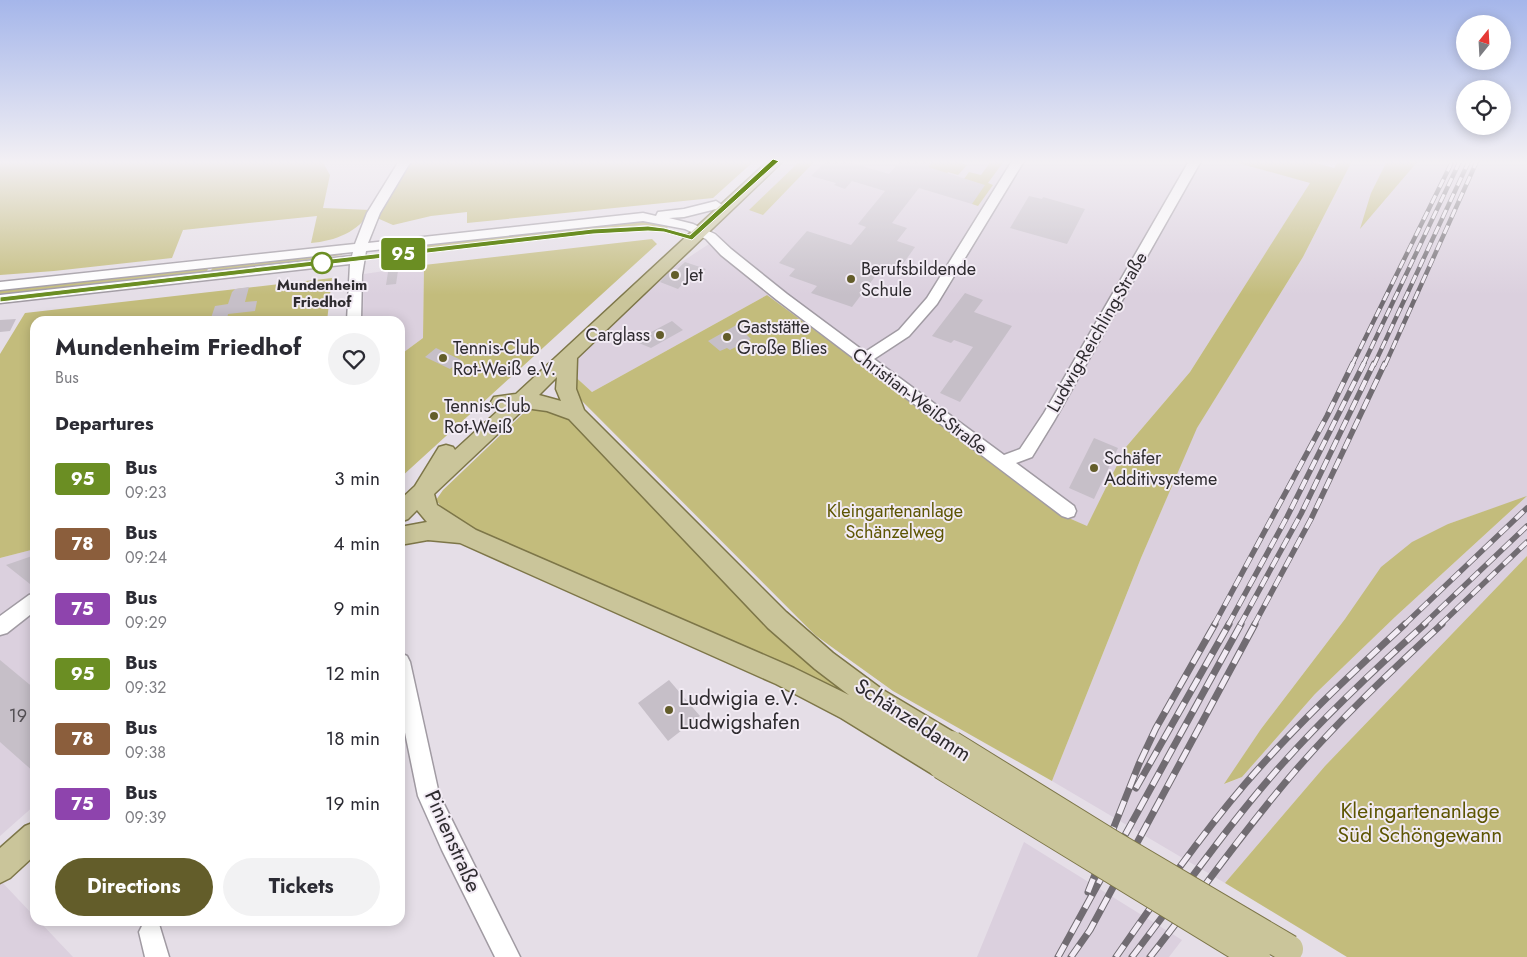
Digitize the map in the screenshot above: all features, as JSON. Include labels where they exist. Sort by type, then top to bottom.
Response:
[{"type":"main road","points":[[405,508],[568,358],[716,206]]},
{"type":"main road","points":[[423,492],[429,476],[446,453],[723,206]]},
{"type":"main road","name":"Schänzeldamm","points":[[568,358],[566,389],[576,414],[777,620],[824,661],[947,755],[1102,865],[1256,957]]},
{"type":"main road","name":"Schänzeldamm","points":[[501,402],[522,400],[545,402],[576,414]]},
{"type":"main road","points":[[405,489],[432,461],[446,453]]},
{"type":"main road","name":"Schänzeldamm","points":[[423,492],[426,509],[433,516],[468,537],[785,676],[947,755],[1111,844],[1296,953]]},
{"type":"main road","name":"Schänzeldamm","points":[[405,535],[428,531],[468,537]]},
{"type":"main road","points":[[0,868],[30,841]]},
{"type":"street","points":[[354,316],[359,253],[370,222],[379,206]]},
{"type":"street","points":[[0,300],[205,277],[359,253],[406,243],[684,213],[716,206]]},
{"type":"street","points":[[864,358],[904,334],[920,317],[932,301],[991,206]]},
{"type":"street","name":"Ludwig-Reichling-Straße","points":[[1001,462],[1026,453],[1049,417],[1170,206]]},
{"type":"street","points":[[642,217],[691,233]]},
{"type":"street","points":[[370,222],[371,229],[380,237],[406,243]]},
{"type":"street","points":[[312,252],[346,240],[370,222]]},
{"type":"street","points":[[0,286],[312,252],[359,253],[620,229],[648,228],[691,233]]},
{"type":"street","name":"Christian-Weiß-Straße","points":[[691,233],[716,250],[726,252],[782,297],[1068,511]]},
{"type":"street","points":[[205,277],[210,263]]},
{"type":"street","points":[[0,627],[30,605]]},
{"type":"street","name":"Pinienstraße","points":[[405,685],[429,796],[508,957]]},
{"type":"street","points":[[151,932],[157,957]]},
{"type":"shaded area","points":[[738,206],[1296,206],[1190,372],[1126,447],[1087,527],[1071,519],[767,295],[592,392],[566,369],[631,295],[709,244],[719,235],[713,229]]},
{"type":"shaded area","points":[[1329,206],[1527,206],[1527,556],[1325,766],[1225,883],[1052,781],[1141,558],[1196,429],[1303,257]],"holes":[[[1526,497],[1395,617],[1315,694],[1242,777],[1225,784],[1261,729],[1345,619],[1448,524]]]},
{"type":"shaded area","points":[[424,265],[423,338],[405,351],[405,316],[363,316],[364,274]]},
{"type":"shaded area","points":[[30,550],[30,809],[0,836],[0,558]]},
{"type":"shaded area","points":[[1024,842],[1182,940],[1169,957],[977,957]]},
{"type":"shaded area","points":[[0,880],[30,912],[30,926],[44,926],[73,957],[0,957]]},
{"type":"green space","points":[[0,206],[323,206],[323,208],[371,210],[366,218],[353,230],[320,242],[311,243],[317,216],[183,230],[172,258],[0,275]]},
{"type":"green space","points":[[384,206],[638,206],[467,223],[467,212],[431,216],[393,225],[377,218]]},
{"type":"green space","points":[[754,206],[772,206],[763,215],[749,210]]},
{"type":"green space","name":"Kleingartenanlage Schänzelweg","points":[[1296,206],[1329,206],[1303,257],[1197,428],[1141,558],[1052,781],[893,691],[815,635],[575,394],[570,372],[592,392],[767,295],[1071,519],[1087,526],[1126,447],[1190,372]]},
{"type":"green space","points":[[1367,206],[1380,206],[1360,229]]},
{"type":"green space","points":[[630,222],[671,224],[667,228],[645,225],[588,229],[379,254],[380,250]]},
{"type":"green space","name":"Tennis-Club Rot-Weiß","points":[[652,239],[657,244],[405,473],[405,351],[423,338],[424,265]]},
{"type":"green space","points":[[342,253],[342,255],[209,273],[214,266]]},
{"type":"green space","points":[[210,263],[205,277],[0,299],[0,286]]},
{"type":"green space","points":[[332,278],[328,316],[30,316],[30,550],[0,558],[0,354],[25,313]]},
{"type":"green space","points":[[532,405],[567,414],[871,708],[449,517],[436,500],[443,490]]},
{"type":"green space","points":[[1527,496],[1395,617],[1315,694],[1242,777],[1224,784],[1261,729],[1345,619],[1381,567],[1412,542],[1448,524]]},
{"type":"green space","name":"Kleingartenanlage Süd Schöngewann","points":[[1527,556],[1527,957],[1347,957],[1225,883],[1325,766]]},
{"type":"building","points":[[873,206],[905,206],[892,223],[907,228],[897,241],[915,247],[898,271],[883,266],[852,307],[811,293],[817,286],[789,276],[795,269],[779,263],[807,231],[851,245],[866,227],[858,224]]},
{"type":"building","points":[[1023,206],[1073,206],[1085,209],[1067,244],[1010,228]]},
{"type":"building","name":"Jet","points":[[685,262],[706,269],[697,278],[690,276],[678,289],[660,282],[668,273],[672,274]]},
{"type":"building","points":[[398,271],[396,284],[386,285],[388,272]]},
{"type":"building","points":[[249,287],[245,302],[257,301],[255,311],[228,314],[228,316],[212,316],[215,306],[228,304],[235,289]]},
{"type":"building","points":[[965,293],[983,300],[974,312],[1012,326],[960,402],[940,393],[973,347],[954,340],[951,343],[932,336]]},
{"type":"building","points":[[16,319],[10,331],[0,332],[0,320]]},
{"type":"building","name":"Carglass","points":[[672,321],[683,330],[651,348],[634,341]]},
{"type":"building","name":"Gaststätte Große Blies","points":[[740,323],[749,331],[745,333],[751,339],[730,350],[727,348],[720,351],[708,341]]},
{"type":"building","name":"Tennis-Club Rot-Weiß e.V.","points":[[436,348],[461,360],[450,369],[425,357]]},
{"type":"building","name":"Schäfer Additivsysteme","points":[[1094,438],[1118,448],[1094,499],[1069,488]]},
{"type":"building","points":[[30,557],[30,584],[6,565]]},
{"type":"building","points":[[0,660],[30,685],[30,769],[0,742]]},
{"type":"building","name":"Ludwigia e.V. Ludwigshafen","points":[[669,680],[700,716],[668,741],[638,703]]},
{"type":"railway","points":[[1352,365],[1430,206]]},
{"type":"railway","points":[[1363,365],[1439,206]]},
{"type":"railway","points":[[1374,365],[1448,206]]},
{"type":"railway","points":[[1385,365],[1457,206]]},
{"type":"railway","points":[[1214,625],[1327,416],[1353,363]]},
{"type":"railway","points":[[1240,625],[1301,514],[1374,363]]},
{"type":"railway","points":[[1254,625],[1311,519],[1385,363]]},
{"type":"railway","points":[[1228,625],[1287,517],[1363,365]]},
{"type":"railway","points":[[1404,625],[1527,508]]},
{"type":"railway","points":[[1423,625],[1527,526]]},
{"type":"railway","points":[[1440,625],[1527,542]]},
{"type":"railway","points":[[1088,892],[1139,764],[1156,728],[1215,624]]},
{"type":"railway","points":[[1136,788],[1229,624]]},
{"type":"railway","points":[[1058,957],[1241,624]]},
{"type":"railway","points":[[1071,957],[1090,930],[1255,624]]},
{"type":"railway","points":[[1116,957],[1194,847],[1245,784],[1303,722],[1405,624]]},
{"type":"railway","points":[[1132,957],[1225,833],[1284,762],[1353,691],[1425,624]]},
{"type":"railway","points":[[1150,957],[1239,840],[1295,771],[1348,714],[1442,624]]},
{"type":"bus line","name":"95","points":[[0,299],[593,231],[648,228],[664,230],[692,238],[727,206]]},
{"type":"place","name":"Mundenheim Friedhof","points":[[322,263]]},
{"type":"place","name":"Jet","points":[[675,275]]},
{"type":"place","name":"Berufsbildende Schule","points":[[851,279]]},
{"type":"place","name":"Carglass","points":[[660,335]]},
{"type":"place","name":"Gaststätte Große Blies","points":[[727,337]]},
{"type":"place","name":"Tennis-Club Rot-Weiß e.V.","points":[[443,358]]},
{"type":"place","name":"Tennis-Club Rot-Weiß","points":[[434,416]]},
{"type":"place","name":"Schäfer Additivsysteme","points":[[1094,468]]},
{"type":"place","name":"Ludwigia e.V. Ludwigshafen","points":[[669,710]]}]
